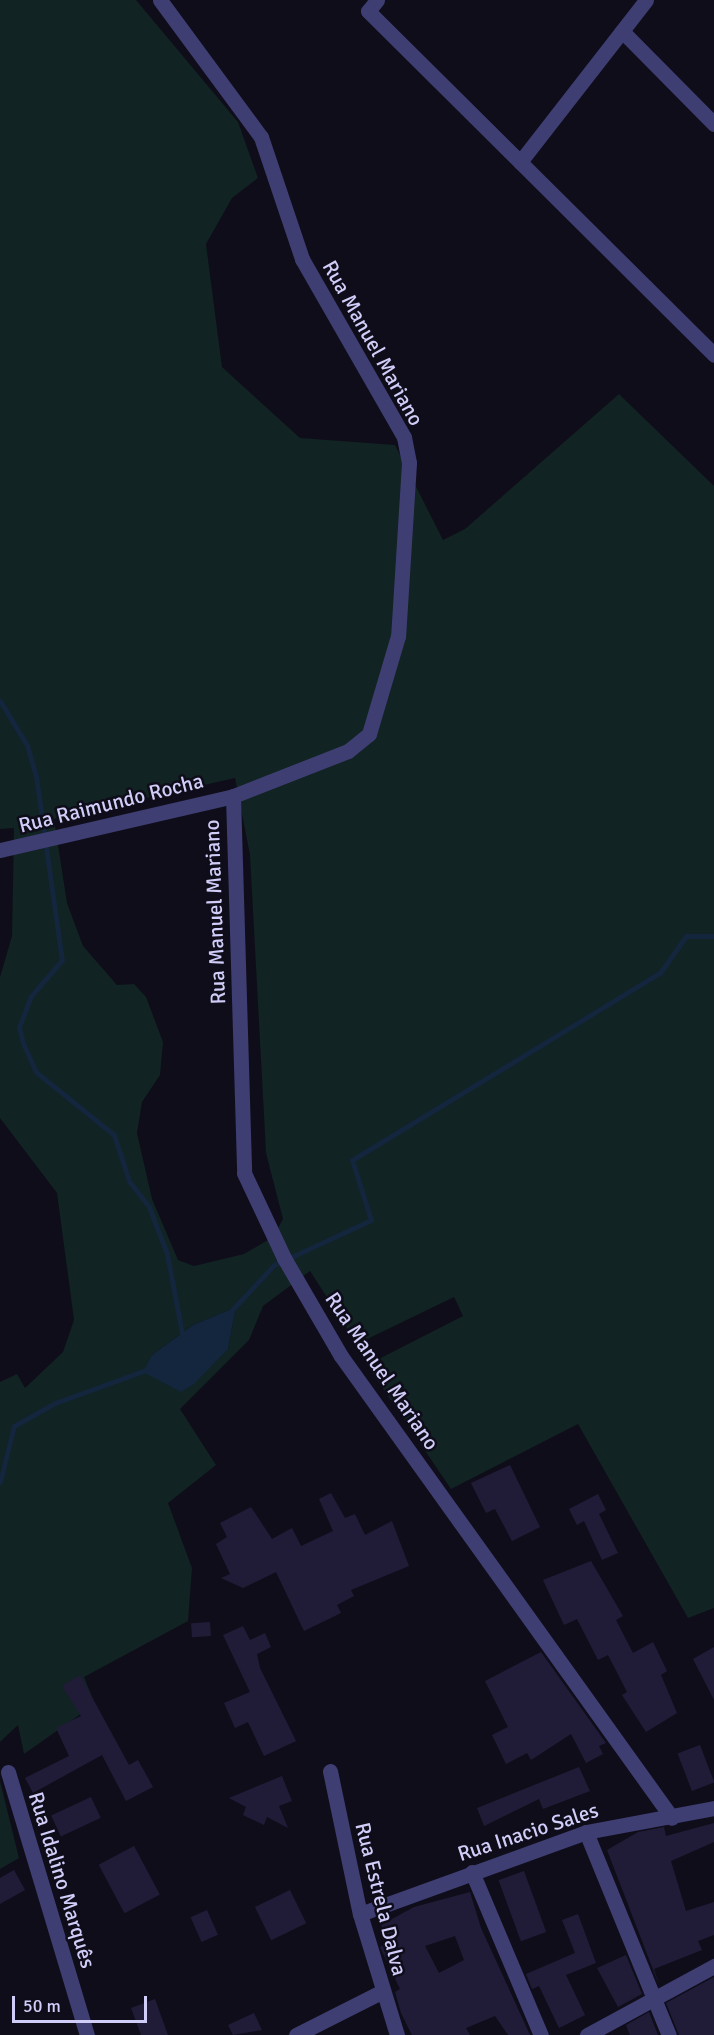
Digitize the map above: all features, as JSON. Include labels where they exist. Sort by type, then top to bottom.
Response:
[{"type":"street","name":"Rua Manuel Mariano","points":[[160,0],[261,137],[302,259],[404,437],[408,463],[398,636],[369,735],[348,751],[233,796],[244,1173],[284,1258],[341,1356],[672,1818]]},
{"type":"street","points":[[377,0],[368,11],[714,355]]},
{"type":"street","points":[[520,162],[646,0]]},
{"type":"street","points":[[622,31],[714,124]]},
{"type":"street","name":"Rua Raimundo Rocha","points":[[0,850],[233,796]]},
{"type":"street","name":"Rua Estrela Dalva","points":[[330,1771],[360,1914],[397,2035]]},
{"type":"street","name":"Rua Idalino Marquês","points":[[8,1772],[87,2035]]},
{"type":"street","name":"Rua Inacio Sales","points":[[360,1914],[586,1832],[672,1818],[714,1808]]},
{"type":"street","points":[[586,1832],[669,2035]]},
{"type":"street","points":[[472,1872],[541,2035]]},
{"type":"street","points":[[587,2035],[714,1966]]},
{"type":"street","points":[[296,2035],[383,1991]]},
{"type":"shaded area","points":[[0,0],[136,0],[238,122],[258,178],[232,198],[206,244],[222,367],[300,438],[395,445],[443,540],[465,529],[619,394],[714,486],[714,1608],[688,1618],[578,1424],[451,1489],[367,1365],[463,1316],[454,1297],[357,1344],[310,1271],[263,1306],[249,1340],[180,1409],[216,1465],[168,1503],[192,1568],[188,1621],[84,1677],[95,1704],[24,1754],[18,1725],[0,1742],[0,1382],[17,1374],[25,1388],[63,1352],[74,1320],[57,1193],[0,1118],[0,977],[12,936],[14,828],[0,829]],"holes":[[[235,778],[250,855],[266,1153],[283,1219],[273,1237],[244,1254],[194,1266],[178,1260],[152,1199],[137,1133],[142,1102],[160,1075],[163,1042],[146,997],[134,984],[117,985],[83,946],[67,903],[54,819]],[[236,1307],[228,1349],[152,1355],[193,1325]]]},
{"type":"shaded area","points":[[0,1781],[19,1858],[0,1869]]},
{"type":"water","points":[[236,1307],[228,1349],[194,1384],[181,1392],[143,1372],[152,1355],[193,1325]]},
{"type":"building","points":[[510,1465],[540,1527],[512,1541],[495,1509],[486,1513],[471,1483]]},
{"type":"building","points":[[331,1493],[345,1518],[355,1514],[365,1535],[392,1521],[409,1566],[351,1590],[354,1596],[337,1605],[341,1613],[304,1631],[276,1572],[243,1588],[221,1578],[230,1574],[216,1544],[227,1537],[220,1523],[251,1507],[272,1539],[292,1528],[301,1546],[333,1531],[319,1499]]},
{"type":"building","points":[[598,1494],[606,1510],[599,1514],[618,1553],[602,1560],[584,1521],[577,1525],[569,1509]]},
{"type":"building","points":[[591,1561],[623,1616],[616,1620],[633,1653],[653,1642],[667,1671],[661,1675],[677,1713],[646,1732],[622,1695],[627,1692],[608,1655],[598,1660],[577,1619],[564,1625],[543,1580]]},
{"type":"building","points":[[210,1622],[211,1636],[192,1637],[191,1623]]},
{"type":"building","points":[[243,1626],[250,1640],[265,1633],[271,1647],[257,1654],[260,1668],[296,1741],[264,1756],[248,1722],[235,1728],[224,1703],[250,1692],[223,1635]]},
{"type":"building","points":[[714,1647],[714,1700],[693,1659]]},
{"type":"building","points":[[541,1652],[606,1743],[599,1746],[603,1754],[586,1763],[571,1734],[531,1760],[527,1753],[506,1764],[492,1735],[508,1727],[485,1681]]},
{"type":"building","points":[[80,1675],[129,1765],[138,1760],[153,1787],[126,1801],[102,1755],[33,1793],[25,1778],[69,1756],[56,1728],[81,1716],[62,1686]]},
{"type":"building","points":[[700,1745],[714,1782],[692,1791],[678,1754]]},
{"type":"building","points":[[579,1767],[590,1791],[543,1809],[539,1799],[484,1826],[477,1808]]},
{"type":"building","points":[[282,1776],[292,1801],[279,1806],[288,1828],[267,1817],[264,1825],[243,1815],[246,1807],[229,1798]]},
{"type":"building","points":[[91,1797],[101,1818],[61,1836],[51,1816]]},
{"type":"building","points":[[714,1823],[714,1842],[671,1861],[686,1911],[714,1902],[714,1935],[698,1941],[702,1950],[654,1969],[659,1985],[607,1850],[638,1832],[664,1827],[666,1836]]},
{"type":"building","points":[[134,1846],[160,1895],[125,1913],[99,1865]]},
{"type":"building","points":[[14,1870],[25,1890],[0,1904],[0,1878]]},
{"type":"building","points":[[524,1871],[546,1932],[521,1941],[499,1880]]},
{"type":"building","points":[[290,1890],[306,1923],[271,1940],[255,1907]]},
{"type":"building","points":[[470,1892],[481,1928],[530,2035],[508,2035],[495,2016],[466,2028],[470,2035],[412,2035],[401,2013],[395,1992],[400,1989],[380,1947],[390,1941],[381,1925],[414,1907]],"holes":[[[455,1936],[464,1960],[439,1973],[425,1946]]]},
{"type":"building","points":[[207,1910],[218,1935],[202,1942],[191,1917]]},
{"type":"building","points":[[578,1914],[596,1963],[566,1975],[585,2015],[559,2028],[539,1986],[532,1989],[526,1974],[575,1953],[562,1920]]},
{"type":"building","points":[[626,1955],[642,1994],[618,2007],[597,1968]]},
{"type":"building","points":[[714,1977],[714,2035],[679,2035],[666,2003]]},
{"type":"building","points":[[155,1999],[168,2035],[141,2035],[131,2008]]},
{"type":"building","points":[[649,2012],[658,2035],[630,2035],[626,2025]]},
{"type":"building","points":[[254,2013],[262,2030],[233,2035],[228,2025]]},
{"type":"waterway","points":[[0,701],[27,745],[36,776],[62,960],[31,996],[19,1027],[23,1043],[36,1072],[114,1135],[129,1181],[149,1207],[167,1254],[183,1339]]},
{"type":"waterway","points":[[232,1310],[274,1265],[371,1220],[352,1160],[660,973],[686,936],[714,936]]},
{"type":"waterway","points":[[0,1482],[14,1426],[55,1403],[149,1369]]}]
